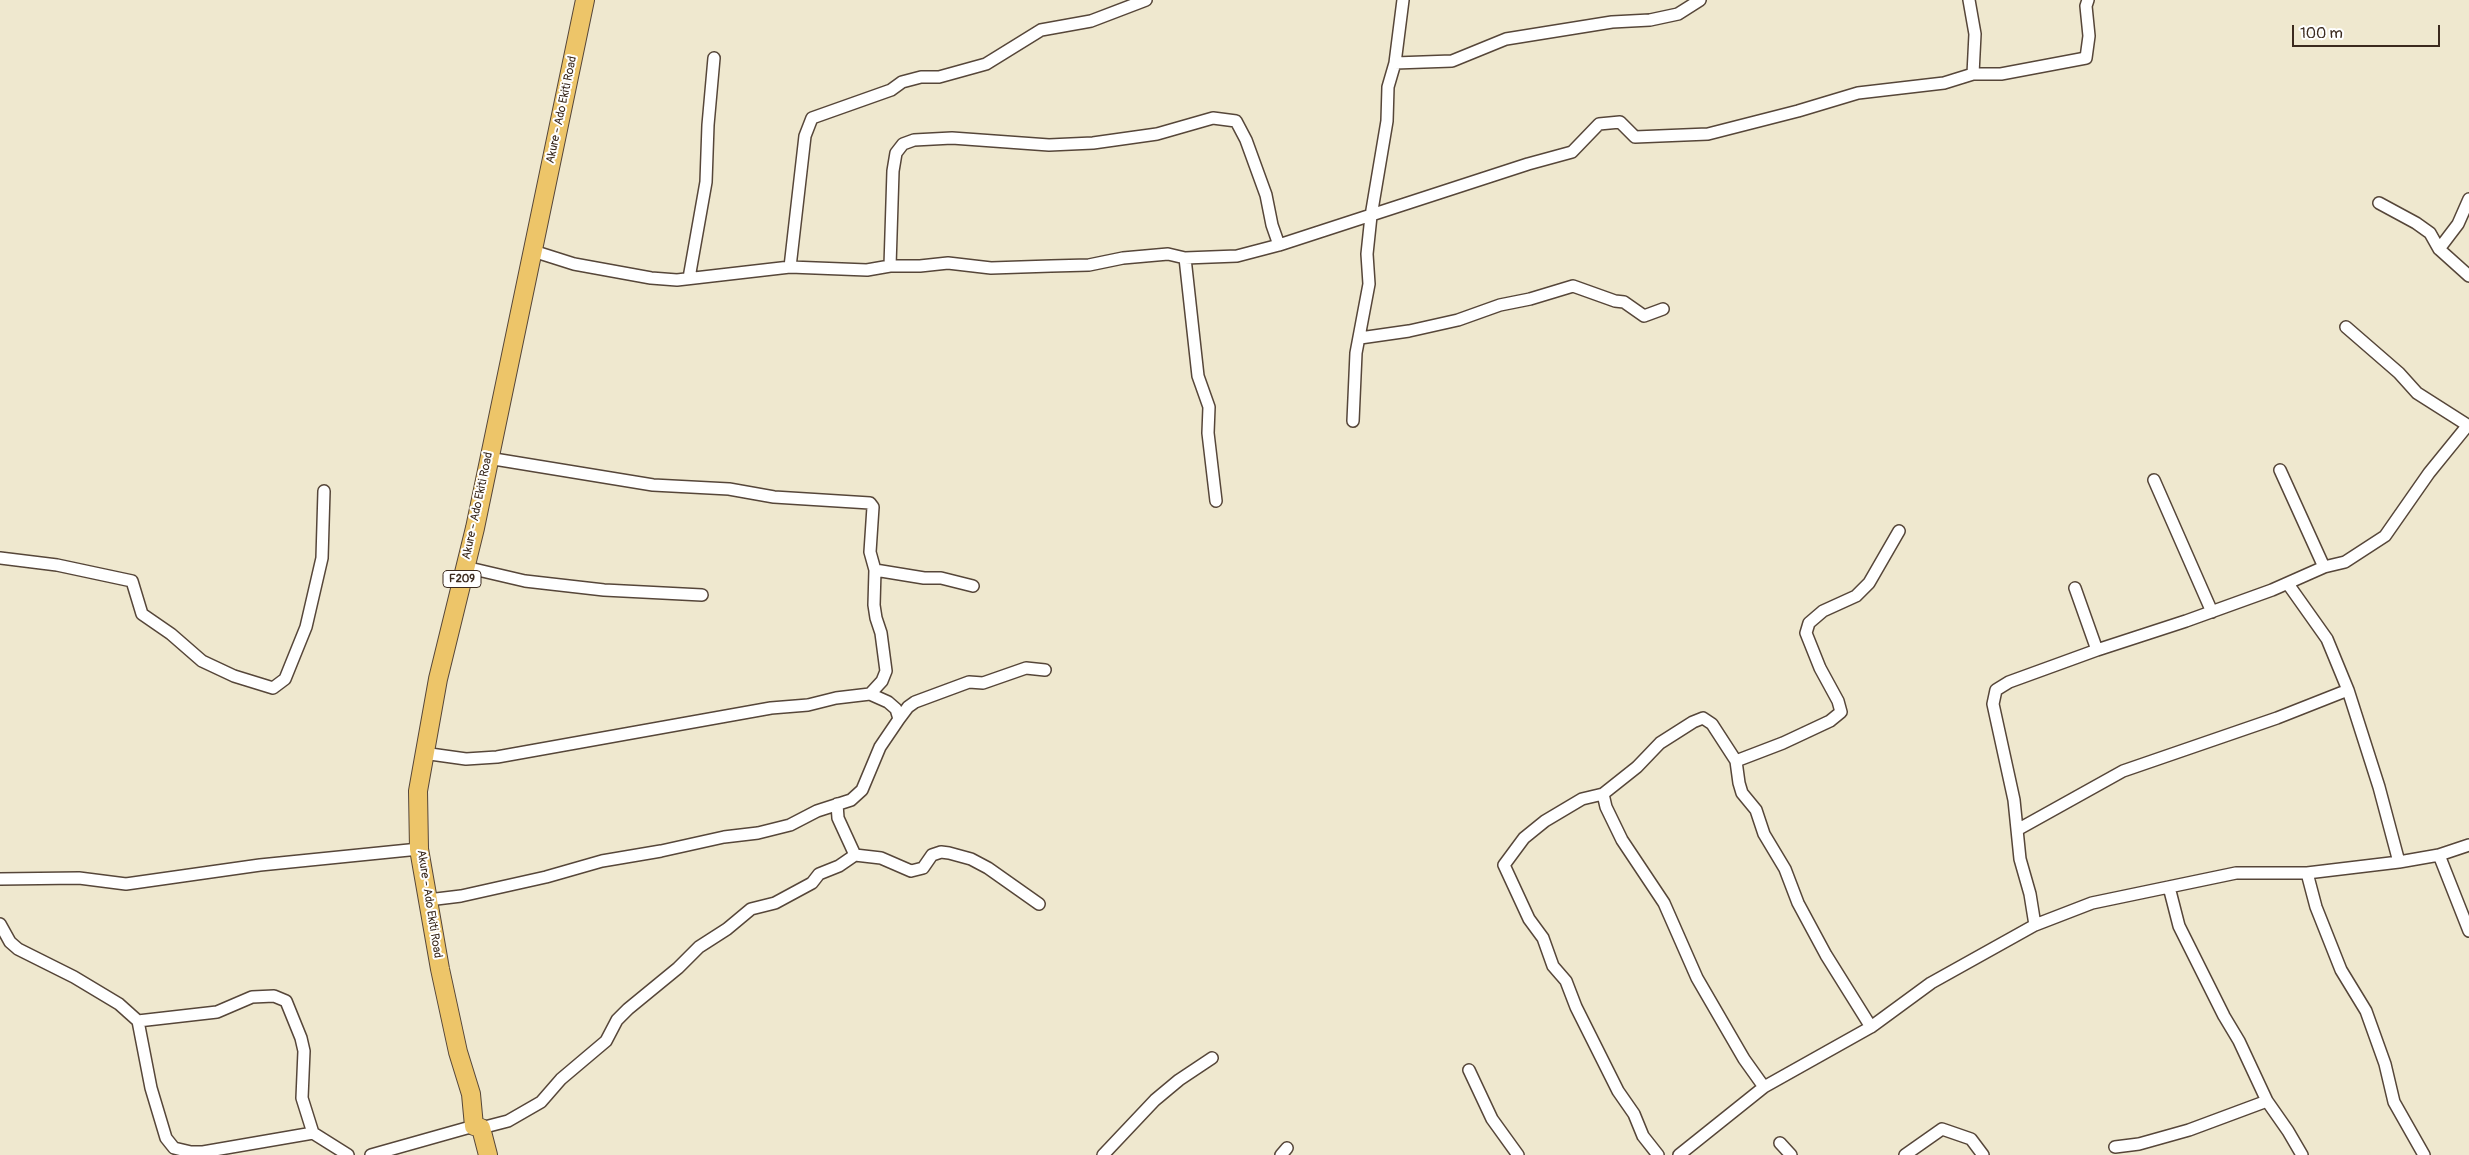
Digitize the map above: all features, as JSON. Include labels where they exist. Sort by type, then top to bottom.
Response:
[{"type":"main road","name":"Akure - Ado Ekiti Road","points":[[488,1155],[477,1127],[454,1034],[428,900],[419,849],[418,791],[423,753],[533,251],[585,0]]},
{"type":"street","points":[[790,267],[805,136],[812,118],[891,90],[902,82],[921,77],[939,77],[986,64],[1041,30],[1092,22],[1146,0]]},
{"type":"street","points":[[1353,421],[1356,353],[1369,284],[1367,254],[1371,216],[1387,121],[1388,87],[1395,63],[1402,0]]},
{"type":"street","points":[[1395,63],[1452,61],[1506,39],[1612,22],[1650,20],[1678,14],[1700,0]]},
{"type":"street","points":[[1969,0],[1975,34],[1973,74]]},
{"type":"street","points":[[533,251],[574,264],[651,278],[689,278],[790,267],[867,270],[890,266],[920,266],[948,263],[991,268],[1089,265],[1123,258],[1168,254],[1185,258],[1237,256],[1280,245],[1528,164],[1572,152],[1599,124],[1620,122],[1635,137],[1708,134],[1798,111],[1858,93],[1944,83],[1973,74],[2001,74],[2086,58],[2089,36],[2086,6],[2088,0]]},
{"type":"street","points":[[689,278],[706,182],[708,125],[714,58]]},
{"type":"street","points":[[890,266],[893,171],[896,154],[904,144],[914,140],[952,138],[1049,145],[1093,143],[1157,134],[1214,118],[1236,121],[1246,140],[1266,195],[1272,225],[1280,245]]},
{"type":"street","points":[[2440,249],[2458,224],[2469,199]]},
{"type":"street","points":[[2379,202],[2430,233],[2440,249],[2469,276]]},
{"type":"street","points":[[1185,258],[1198,376],[1209,407],[1208,433],[1216,501]]},
{"type":"street","points":[[1360,338],[1409,331],[1458,320],[1500,305],[1530,299],[1573,286],[1615,301],[1624,302],[1644,316],[1663,309]]},
{"type":"street","points":[[2035,925],[2030,894],[2020,859],[2014,800],[1993,704],[1996,690],[2008,682],[2212,612],[2288,584],[2324,567],[2345,562],[2385,536],[2429,472],[2469,425],[2416,393],[2399,373],[2346,327]]},
{"type":"street","points":[[488,458],[653,485],[730,489],[774,497],[870,503],[873,507],[870,552],[875,570],[874,604],[876,618],[882,633],[886,672],[882,681],[870,694]]},
{"type":"street","points":[[2280,470],[2324,567]]},
{"type":"street","points":[[2154,480],[2212,612]]},
{"type":"street","points":[[0,558],[57,565],[132,581],[142,614],[171,634],[202,661],[227,674],[273,688],[285,679],[306,627],[310,601],[322,558],[324,491]]},
{"type":"street","points":[[1736,761],[1783,743],[1830,721],[1841,712],[1838,701],[1820,668],[1806,632],[1809,623],[1823,611],[1856,596],[1869,584],[1899,531]]},
{"type":"street","points":[[465,567],[524,580],[604,590],[702,595]]},
{"type":"street","points":[[875,570],[924,578],[941,578],[973,586]]},
{"type":"street","points":[[2288,584],[2327,639],[2348,690],[2379,787],[2399,862]]},
{"type":"street","points":[[2075,588],[2097,650]]},
{"type":"street","points":[[428,900],[461,896],[546,877],[602,861],[724,837],[758,833],[790,825],[816,811],[851,800],[862,790],[880,747],[908,707],[915,702],[969,682],[983,683],[1026,668],[1045,670]]},
{"type":"street","points":[[2017,830],[2123,771],[2277,718],[2348,690]]},
{"type":"street","points":[[423,753],[466,759],[497,758],[771,708],[808,705],[836,698],[870,694],[888,702],[896,709],[899,719]]},
{"type":"street","points":[[888,702],[915,702]]},
{"type":"street","points":[[1658,1155],[1644,1136],[1634,1114],[1618,1091],[1576,1007],[1566,981],[1553,966],[1543,938],[1529,919],[1504,865],[1524,838],[1545,821],[1582,798],[1603,794],[1637,768],[1660,743],[1693,722],[1704,718],[1712,724],[1736,761],[1742,792],[1756,810],[1764,834],[1785,869],[1798,903],[1826,955],[1871,1027]]},
{"type":"street","points":[[1603,794],[1606,807],[1622,840],[1664,903],[1698,978],[1744,1059],[1764,1086]]},
{"type":"street","points":[[837,804],[838,818],[855,855]]},
{"type":"street","points":[[1679,1155],[1764,1086],[1871,1027],[1931,983],[2035,925],[2092,903],[2236,873],[2307,873],[2399,862],[2439,855],[2469,845]]},
{"type":"street","points":[[0,879],[79,878],[109,883],[133,883],[270,864],[419,849]]},
{"type":"street","points":[[370,1155],[508,1120],[541,1102],[561,1079],[606,1041],[618,1020],[628,1009],[678,968],[699,947],[727,929],[751,909],[774,903],[812,883],[819,874],[839,866],[855,855],[881,858],[910,872],[923,868],[932,855],[941,852],[949,853],[971,859],[984,866],[1039,904]]},
{"type":"street","points":[[2439,855],[2469,931]]},
{"type":"street","points":[[2307,873],[2316,907],[2341,970],[2366,1012],[2385,1064],[2394,1102],[2424,1155]]},
{"type":"street","points":[[2169,887],[2179,926],[2224,1016],[2239,1041],[2267,1101],[2302,1155]]},
{"type":"street","points":[[0,924],[7,937],[18,949],[74,976],[119,1004],[138,1021],[151,1088],[166,1138],[174,1148],[191,1152],[203,1152],[313,1133]]},
{"type":"street","points":[[138,1021],[217,1012],[252,997],[274,996],[286,1001],[301,1038],[304,1051],[302,1098],[313,1133],[348,1155]]},
{"type":"street","points":[[1103,1155],[1155,1100],[1179,1080],[1212,1058]]},
{"type":"street","points":[[1469,1070],[1492,1119],[1518,1155]]},
{"type":"street","points":[[2115,1147],[2139,1144],[2190,1130],[2267,1101]]},
{"type":"street","points":[[1906,1155],[1942,1129],[1970,1139],[1984,1155]]},
{"type":"street","points":[[1780,1143],[1791,1155]]}]
